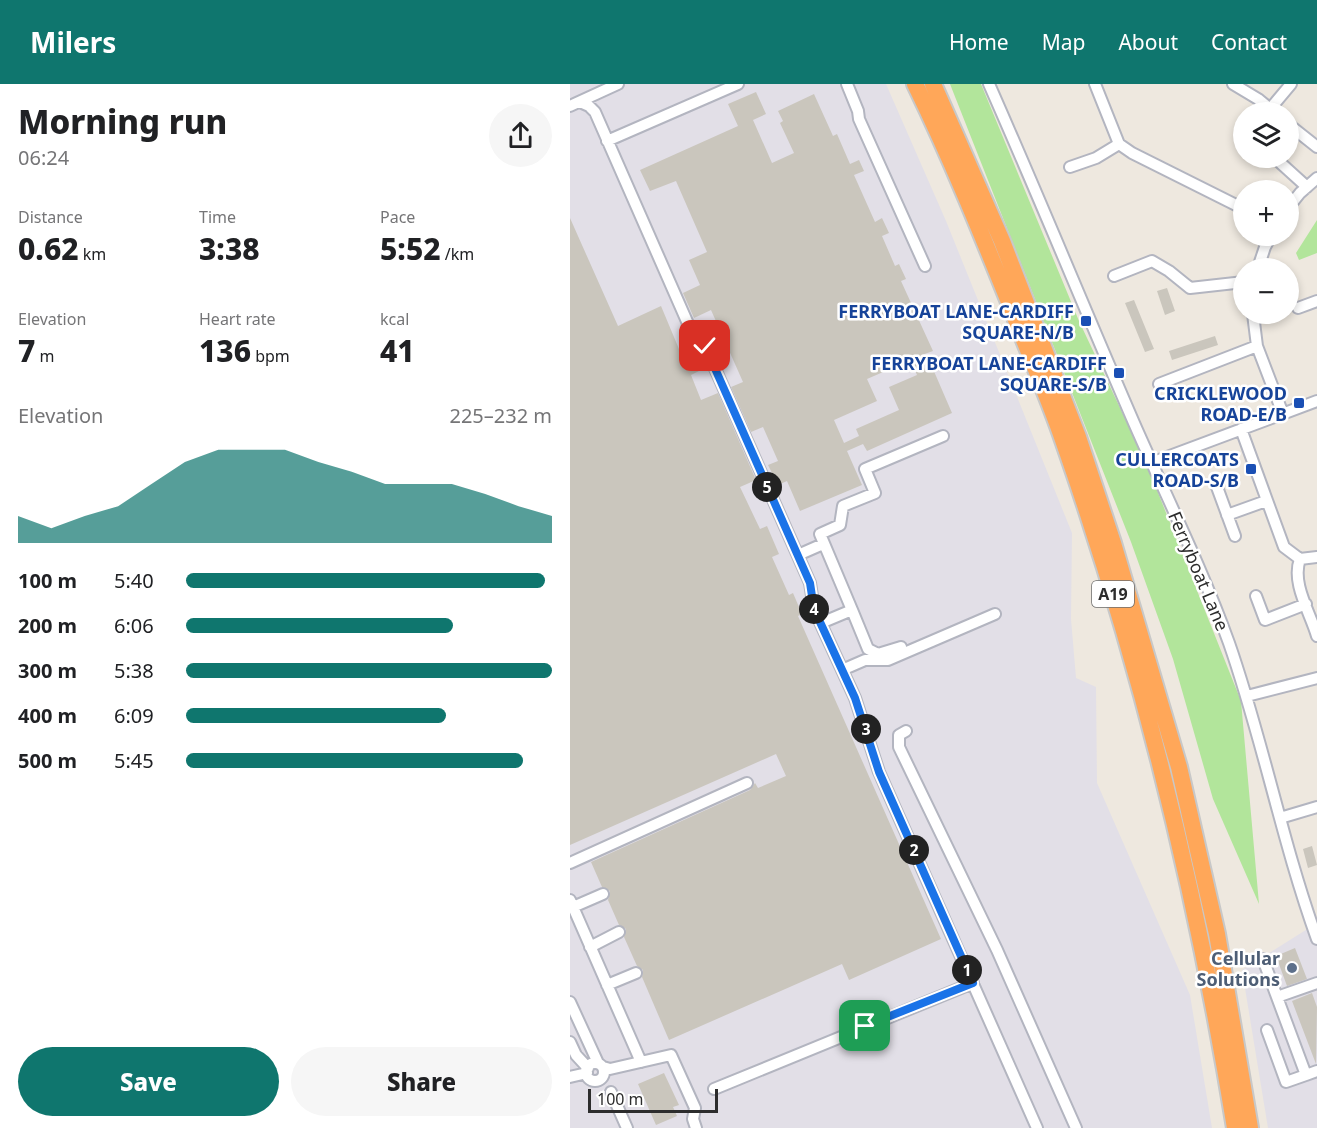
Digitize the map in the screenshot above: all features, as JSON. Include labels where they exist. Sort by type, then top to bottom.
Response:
[{"type":"highway","name":"A19","points":[[915,84],[986,244],[1063,438],[1124,630],[1194,901],[1235,1128]]},
{"type":"highway","name":"A19","points":[[933,84],[1002,241],[1078,437],[1113,543],[1179,767],[1217,934],[1250,1128]]},
{"type":"street","points":[[575,104],[618,84]]},
{"type":"street","points":[[608,141],[738,84]]},
{"type":"street","points":[[847,84],[859,119],[925,266]]},
{"type":"street","name":"Ferryboat Lane","points":[[989,84],[1216,609],[1247,696],[1296,878],[1317,939]]},
{"type":"street","points":[[1095,84],[1119,144],[1131,153],[1233,204]]},
{"type":"street","points":[[1233,84],[1262,102]]},
{"type":"street","points":[[1278,102],[1290,84]]},
{"type":"street","points":[[575,104],[589,106],[595,112],[689,326],[705,346],[810,583],[814,609],[862,716],[879,772],[1037,1128]]},
{"type":"street","points":[[1299,133],[1317,147]]},
{"type":"street","points":[[1070,167],[1096,158],[1119,144]]},
{"type":"street","points":[[1286,168],[1307,187]]},
{"type":"street","points":[[1299,196],[1317,178]]},
{"type":"street","points":[[1114,276],[1152,261],[1190,288],[1233,283]]},
{"type":"street","points":[[1299,308],[1317,301]]},
{"type":"street","points":[[1254,324],[1257,346],[1283,414]]},
{"type":"street","points":[[1159,384],[1257,346]]},
{"type":"street","points":[[1151,463],[1317,401]]},
{"type":"street","points":[[1241,429],[1284,547],[1300,559],[1317,557]]},
{"type":"street","points":[[943,436],[865,469],[875,492],[843,506],[840,525],[820,534],[868,649],[878,654],[890,651],[973,615]]},
{"type":"street","points":[[1217,487],[1235,536]]},
{"type":"street","points":[[1227,515],[1266,501]]},
{"type":"street","points":[[798,555],[823,544]]},
{"type":"street","points":[[1300,559],[1296,570],[1317,636]]},
{"type":"street","points":[[1256,596],[1265,620],[1306,604]]},
{"type":"street","points":[[821,623],[852,610]]},
{"type":"street","points":[[842,670],[865,660],[888,660],[995,614]]},
{"type":"street","points":[[1247,696],[1317,678]]},
{"type":"street","points":[[906,731],[899,735],[899,747],[997,950],[1076,1128]]},
{"type":"street","points":[[570,863],[747,783]]},
{"type":"street","points":[[1280,818],[1317,807]]},
{"type":"street","points":[[603,894],[572,904],[641,1062]]},
{"type":"street","points":[[590,946],[619,932]]},
{"type":"street","points":[[1263,959],[1277,998],[1312,1073],[1286,1082],[1267,1030]]},
{"type":"street","points":[[607,986],[636,973]]},
{"type":"street","points":[[714,1089],[973,983]]},
{"type":"street","points":[[1277,998],[1317,983]]},
{"type":"street","points":[[570,1002],[593,1051],[596,1070]]},
{"type":"street","points":[[570,1042],[576,1055],[596,1070],[611,1092],[627,1128]]},
{"type":"street","points":[[570,1077],[671,1055],[695,1108],[693,1119],[696,1128]]},
{"type":"shaded area","points":[[570,84],[886,84],[946,221],[1072,533],[1071,619],[1076,678],[1096,687],[1097,783],[1190,995],[1212,1128],[570,1128]]},
{"type":"shaded area","points":[[1309,928],[1317,942],[1317,1128],[1268,1128],[1242,970]]},
{"type":"green space","points":[[950,84],[981,84],[1079,321],[1147,465],[1241,701],[1259,904],[1213,799],[1173,659],[1131,542]]},
{"type":"green space","points":[[1317,220],[1317,253],[1299,260],[1296,253]]},
{"type":"building","points":[[756,92],[766,114],[753,120],[772,163],[794,153],[780,123],[783,121],[778,111],[814,94],[833,136],[837,134],[850,164],[859,160],[864,171],[854,175],[875,222],[882,218],[889,233],[882,236],[895,266],[899,264],[906,279],[901,281],[933,351],[919,356],[926,372],[933,369],[952,413],[867,451],[863,444],[847,451],[862,485],[800,511],[787,481],[778,485],[768,465],[778,461],[763,427],[751,432],[731,387],[743,382],[711,310],[694,318],[683,293],[700,285],[689,260],[707,252],[676,181],[650,191],[640,170],[738,126],[728,104]],"holes":[[[911,360],[917,375],[889,387],[899,410],[856,429],[859,436],[844,443],[834,420],[877,401],[867,379]]]},
{"type":"building","points":[[570,218],[618,326],[661,306],[684,361],[692,357],[699,371],[691,375],[701,400],[718,393],[756,480],[740,487],[760,529],[767,526],[779,554],[772,557],[789,595],[793,593],[802,614],[798,616],[941,939],[849,980],[842,964],[669,1040],[642,977],[643,970],[637,966],[624,937],[626,929],[619,925],[608,900],[610,891],[602,887],[591,862],[750,790],[755,783],[758,788],[786,776],[776,754],[570,845]]},
{"type":"building","points":[[1167,288],[1175,311],[1165,315],[1157,291]]},
{"type":"building","points":[[1134,300],[1154,349],[1145,352],[1125,303]]},
{"type":"building","points":[[1215,336],[1218,345],[1172,360],[1169,351]]},
{"type":"building","points":[[1312,846],[1317,865],[1308,868],[1303,849]]},
{"type":"building","name":"Cellular Solutions","points":[[1295,948],[1307,979],[1287,986],[1276,956]]},
{"type":"building","points":[[1312,993],[1317,1007],[1316,1064],[1292,1001]]},
{"type":"building","points":[[664,1073],[679,1105],[673,1107],[677,1116],[656,1125],[638,1084]]},
{"type":"place","name":"FERRYBOAT LANE-CARDIFF SQUARE-N/B","points":[[1086,321]]},
{"type":"place","name":"FERRYBOAT LANE-CARDIFF SQUARE-S/B","points":[[1119,373]]},
{"type":"place","name":"CRICKLEWOOD ROAD-E/B","points":[[1299,403]]},
{"type":"place","name":"CULLERCOATS ROAD-S/B","points":[[1251,469]]},
{"type":"place","name":"Cellular Solutions","points":[[1292,968]]},
{"type":"route","points":[[705,346],[810,583],[814,609],[855,698],[879,772],[973,983],[865,1026]]}]
